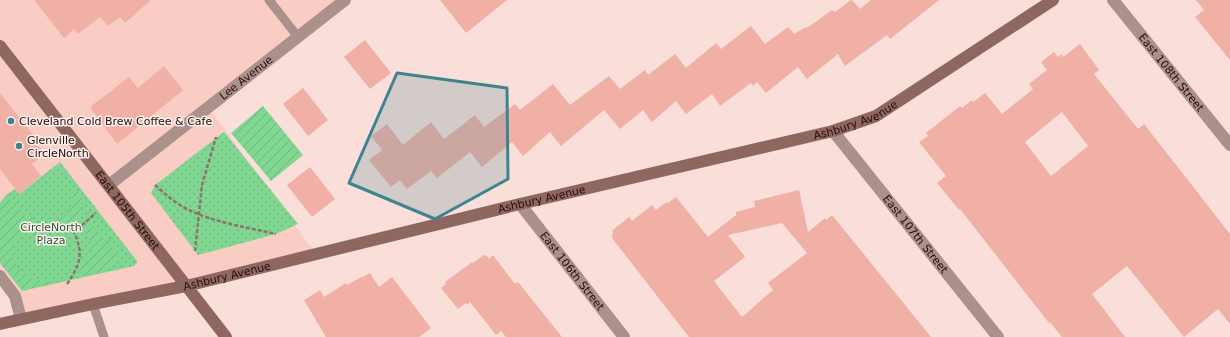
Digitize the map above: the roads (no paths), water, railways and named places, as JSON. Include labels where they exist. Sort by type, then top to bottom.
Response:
[{"type":"street","name":"Lee Avenue","points":[[109,185],[345,0]]},
{"type":"street","name":"Ashbury Avenue","points":[[0,324],[186,286],[520,204],[834,131],[876,116],[1053,0]]},
{"type":"street","name":"East 108th Street","points":[[1113,0],[1230,145]]},
{"type":"street","name":"East 105th Street","points":[[0,46],[226,337]]},
{"type":"street","name":"East 107th Street","points":[[834,131],[998,337]]},
{"type":"street","name":"East 106th Street","points":[[520,204],[624,337]]},
{"type":"street","points":[[0,276],[15,296],[21,319]]},
{"type":"lane","points":[[269,0],[298,37]]},
{"type":"lane","points":[[94,304],[104,337]]},
{"type":"place","name":"Cleveland Cold Brew Coffee & Cafe","points":[[11,121]]},
{"type":"place","name":"Glenville CircleNorth","points":[[19,146]]},
{"type":"park label","name":"CircleNorth Plaza","points":[[51,233]]}]
